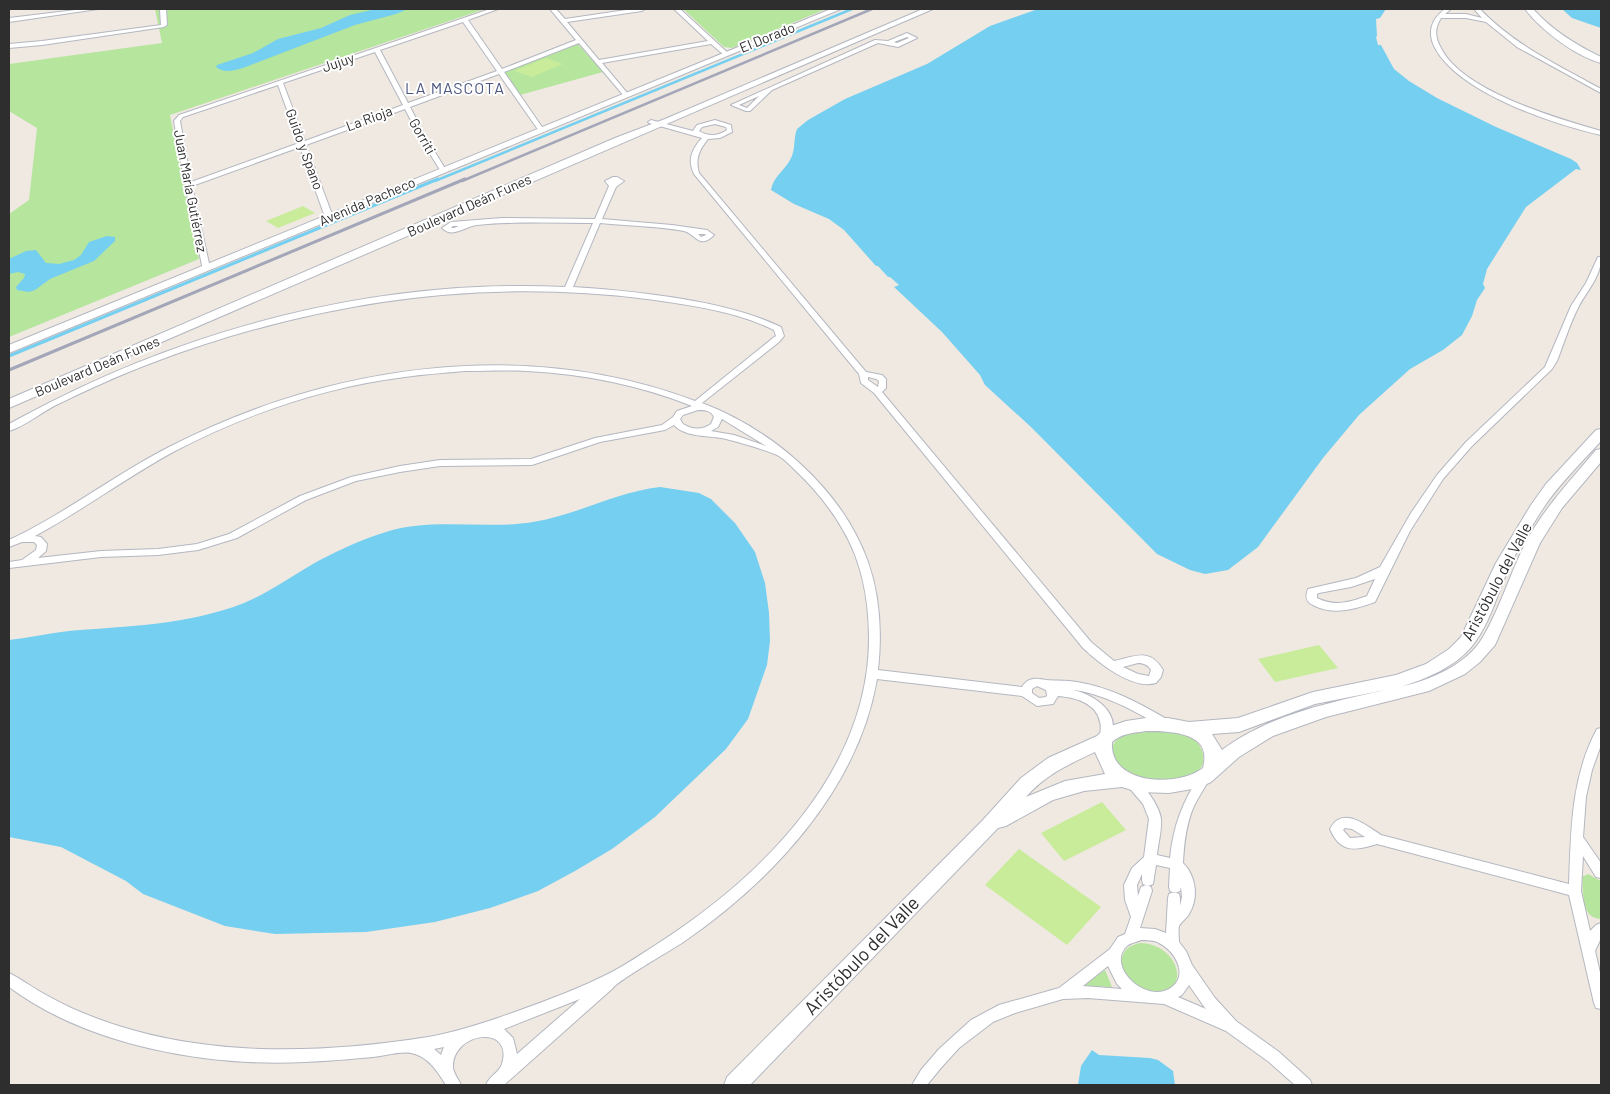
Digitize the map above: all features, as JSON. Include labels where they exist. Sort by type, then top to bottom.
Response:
[{"type":"street","points":[[9,20],[95,9]]},
{"type":"street","points":[[9,46],[162,26],[164,25],[162,9]]},
{"type":"street","name":"Jujuy","points":[[181,116],[495,9]]},
{"type":"street","points":[[553,9],[578,41],[626,95]]},
{"type":"street","points":[[563,21],[642,9]]},
{"type":"street","points":[[677,9],[726,54]]},
{"type":"street","name":"El Dorado","points":[[726,54],[837,9]]},
{"type":"street","name":"Boulevard Deán Funes","points":[[9,404],[919,9]]},
{"type":"street","name":"Boulevard Deán Funes","points":[[9,398],[930,9]]},
{"type":"street","points":[[1448,9],[1440,16],[1432,32],[1436,47],[1446,60],[1462,74],[1495,94],[1518,105],[1601,133]]},
{"type":"street","points":[[1477,9],[1486,20],[1527,51],[1601,91]]},
{"type":"street","points":[[1529,9],[1556,34],[1601,60]]},
{"type":"street","points":[[1540,9],[1551,22],[1568,35],[1601,55]]},
{"type":"street","points":[[1440,16],[1466,16],[1486,20]]},
{"type":"street","points":[[464,19],[541,130]]},
{"type":"street","points":[[866,36],[878,41],[890,42]]},
{"type":"street","name":"La Rioja","points":[[188,185],[500,72],[578,41]]},
{"type":"street","points":[[768,90],[748,110],[734,105],[878,41]]},
{"type":"street","points":[[597,62],[711,42]]},
{"type":"street","name":"Gorriti","points":[[377,49],[405,105],[443,170]]},
{"type":"street","name":"Avenida Pacheco","points":[[9,348],[726,54]]},
{"type":"street","name":"Guido y Spano","points":[[280,82],[329,217]]},
{"type":"street","name":"Juan María Gutiérrez","points":[[181,116],[178,121],[188,185],[206,268]]},
{"type":"street","points":[[660,122],[699,126],[715,122],[725,124],[730,129],[723,136],[706,137],[660,122]]},
{"type":"street","points":[[697,134],[696,130],[699,126]]},
{"type":"street","points":[[706,137],[695,151],[693,158],[696,173],[863,374],[864,381],[877,391],[1087,645],[1101,658],[1114,665]]},
{"type":"street","points":[[568,289],[612,186]]},
{"type":"street","points":[[466,224],[502,220],[597,221],[672,227],[692,231]]},
{"type":"street","points":[[1383,570],[1367,580],[1312,592],[1312,600],[1320,606],[1330,608],[1371,599],[1376,592],[1383,570],[1427,494],[1456,457],[1548,369],[1554,361],[1575,306],[1590,284],[1601,259]]},
{"type":"street","points":[[9,428],[55,403],[128,370],[199,343],[281,319],[362,302],[440,292],[522,288],[621,293],[680,302],[754,320],[778,329],[780,336],[700,406],[690,408],[665,427],[598,440],[532,462],[440,463],[354,479],[303,498],[233,536],[198,547],[158,552],[115,553],[58,558],[10,566]]},
{"type":"street","points":[[9,979],[45,1002],[97,1026],[144,1041],[171,1047],[232,1055],[274,1057],[332,1055],[410,1046],[443,1040],[476,1031],[614,978],[666,947],[731,899],[771,861],[798,831],[832,784],[844,762],[858,728],[874,674],[876,638],[874,607],[868,577],[853,537],[824,492],[809,476],[753,431],[714,411],[649,387],[610,378],[530,368],[444,370],[371,380],[300,397],[208,430],[139,466],[51,522],[10,543]]},
{"type":"street","points":[[863,374],[879,377],[883,381],[882,388],[877,391]]},
{"type":"street","points":[[674,395],[681,406],[678,416],[679,426],[688,431]]},
{"type":"street","points":[[700,432],[715,425],[718,418],[714,411]]},
{"type":"street","points":[[654,430],[700,432],[731,437],[785,456]]},
{"type":"street","name":"Aristóbulo del Valle","points":[[735,1085],[1034,778],[1054,763],[1105,738],[1140,726],[1166,724],[1189,729],[1239,725],[1313,698],[1398,681],[1432,668],[1444,661],[1467,641],[1476,626],[1504,563],[1536,508],[1570,466],[1601,433]]},
{"type":"street","name":"Aristóbulo del Valle","points":[[989,826],[1048,795],[1083,784],[1128,782],[1173,785],[1208,774],[1241,746],[1270,730],[1334,708],[1416,690],[1442,679],[1472,661],[1489,641],[1533,543],[1557,505],[1601,454]]},
{"type":"street","points":[[25,563],[38,556],[42,544],[41,536],[51,522]]},
{"type":"street","points":[[10,543],[32,538],[42,544],[50,554],[58,558]]},
{"type":"street","points":[[874,674],[1026,692],[1033,701],[1041,703],[1049,701],[1050,688]]},
{"type":"street","points":[[1026,692],[1026,688],[1032,683],[1083,696],[1098,706],[1107,721],[1104,752],[1108,766],[1148,800],[1153,809],[1155,819],[1147,885],[1138,918],[1130,936],[1118,946],[1114,964],[1118,975],[1125,985],[1136,993],[1148,998]]},
{"type":"street","points":[[1050,688],[1076,685],[1135,706],[1166,724]]},
{"type":"street","points":[[1098,706],[1110,696]]},
{"type":"street","points":[[1172,944],[1177,844],[1183,815],[1194,792],[1215,761],[1214,752],[1209,743],[1189,729]]},
{"type":"street","points":[[1601,732],[1592,751],[1582,783],[1578,805],[1575,891],[1601,1002]]},
{"type":"street","points":[[1577,838],[1601,873]]},
{"type":"street","points":[[1376,839],[1575,891]]},
{"type":"street","points":[[1138,918],[1129,890],[1132,879],[1140,867],[1151,859],[1176,865],[1185,876],[1188,885],[1186,909],[1173,924]]},
{"type":"street","points":[[1588,951],[1594,936],[1601,929]]},
{"type":"street","points":[[1130,936],[1151,934],[1172,944],[1210,1002],[1231,1026],[1274,1057],[1305,1085]]},
{"type":"street","points":[[1063,994],[1115,953]]},
{"type":"street","points":[[919,1085],[928,1071],[948,1049],[969,1031],[997,1013],[1025,1003],[1063,994],[1106,992],[1148,998],[1164,998],[1174,994],[1181,988],[1186,978],[1186,968]]},
{"type":"street","points":[[493,1085],[614,978]]},
{"type":"street","points":[[1164,998],[1231,1026]]},
{"type":"street","points":[[451,1081],[445,1063],[453,1045],[476,1031],[499,1033],[506,1039],[510,1046],[511,1055],[505,1074]]},
{"type":"street","points":[[410,1046],[429,1054],[440,1063],[451,1081]]},
{"type":"green space","points":[[155,9],[485,9],[170,115],[199,259],[9,337],[9,214],[29,200],[37,128],[9,111],[9,64],[162,43]]},
{"type":"green space","points":[[683,9],[826,9],[732,48],[724,47]]},
{"type":"green space","points":[[577,43],[603,72],[520,95],[502,72]]},
{"type":"green space","points":[[546,58],[563,64],[532,77],[514,71]]},
{"type":"green space","points":[[303,206],[315,213],[278,228],[266,221]]},
{"type":"green space","points":[[1319,645],[1338,668],[1275,682],[1258,659]]},
{"type":"green space","points":[[1159,730],[1183,734],[1197,742],[1203,754],[1203,763],[1199,770],[1182,779],[1160,781],[1134,778],[1121,771],[1111,749],[1114,743],[1119,738],[1131,733]]},
{"type":"green space","points":[[1102,802],[1126,830],[1064,861],[1041,833]]},
{"type":"green space","points":[[1019,849],[1101,907],[1067,945],[985,885]]},
{"type":"green space","points":[[1588,874],[1601,881],[1601,919],[1594,918],[1589,914],[1584,904],[1582,877]]},
{"type":"green space","points":[[1140,943],[1152,945],[1170,957],[1175,965],[1177,974],[1176,982],[1170,988],[1159,993],[1141,991],[1121,970],[1124,952]]},
{"type":"green space","points":[[1105,970],[1112,987],[1082,986]]},
{"type":"water","points":[[376,9],[408,9],[355,25],[243,68],[226,71],[216,67],[217,65],[253,53],[278,39],[321,28],[350,15]]},
{"type":"water","points":[[1038,9],[1386,9],[1380,18],[1376,19],[1376,37],[1378,45],[1381,45],[1394,69],[1409,81],[1437,98],[1496,127],[1571,159],[1577,163],[1581,170],[1576,169],[1526,207],[1487,269],[1483,284],[1485,288],[1477,300],[1472,316],[1462,335],[1443,350],[1410,369],[1359,415],[1323,458],[1258,547],[1228,570],[1205,574],[1190,570],[1157,554],[1032,428],[985,385],[980,375],[942,332],[894,287],[899,285],[876,266],[844,230],[829,219],[794,204],[771,190],[774,181],[792,156],[797,129],[808,120],[845,99],[927,64],[990,26]]},
{"type":"water","points":[[1562,9],[1601,9],[1601,28],[1572,18]]},
{"type":"water","points":[[107,236],[115,237],[115,241],[94,261],[50,279],[35,290],[29,292],[17,290],[16,287],[25,274],[18,272],[9,274],[9,259],[26,251],[36,250],[46,263],[59,264],[74,260],[81,255],[89,242]]},
{"type":"water","points":[[660,487],[699,493],[711,499],[735,523],[755,552],[765,583],[769,613],[770,641],[767,665],[748,719],[726,749],[655,817],[612,849],[538,891],[490,908],[435,922],[366,932],[275,934],[225,926],[143,894],[126,881],[61,847],[9,837],[9,640],[69,631],[136,626],[201,616],[254,599],[310,565],[344,548],[386,532],[422,525],[496,525],[533,522],[549,519],[628,494]]},
{"type":"water","points":[[1092,1050],[1099,1055],[1158,1060],[1173,1071],[1175,1085],[1078,1085],[1081,1066]]},
{"type":"waterway","points":[[435,181],[852,9]]},
{"type":"waterway","points":[[9,356],[438,179]]},
{"type":"railway","points":[[462,181],[872,9]]},
{"type":"railway","points":[[9,370],[465,179]]},
{"type":"district","name":"LA MASCOTA","points":[[455,87]]}]
